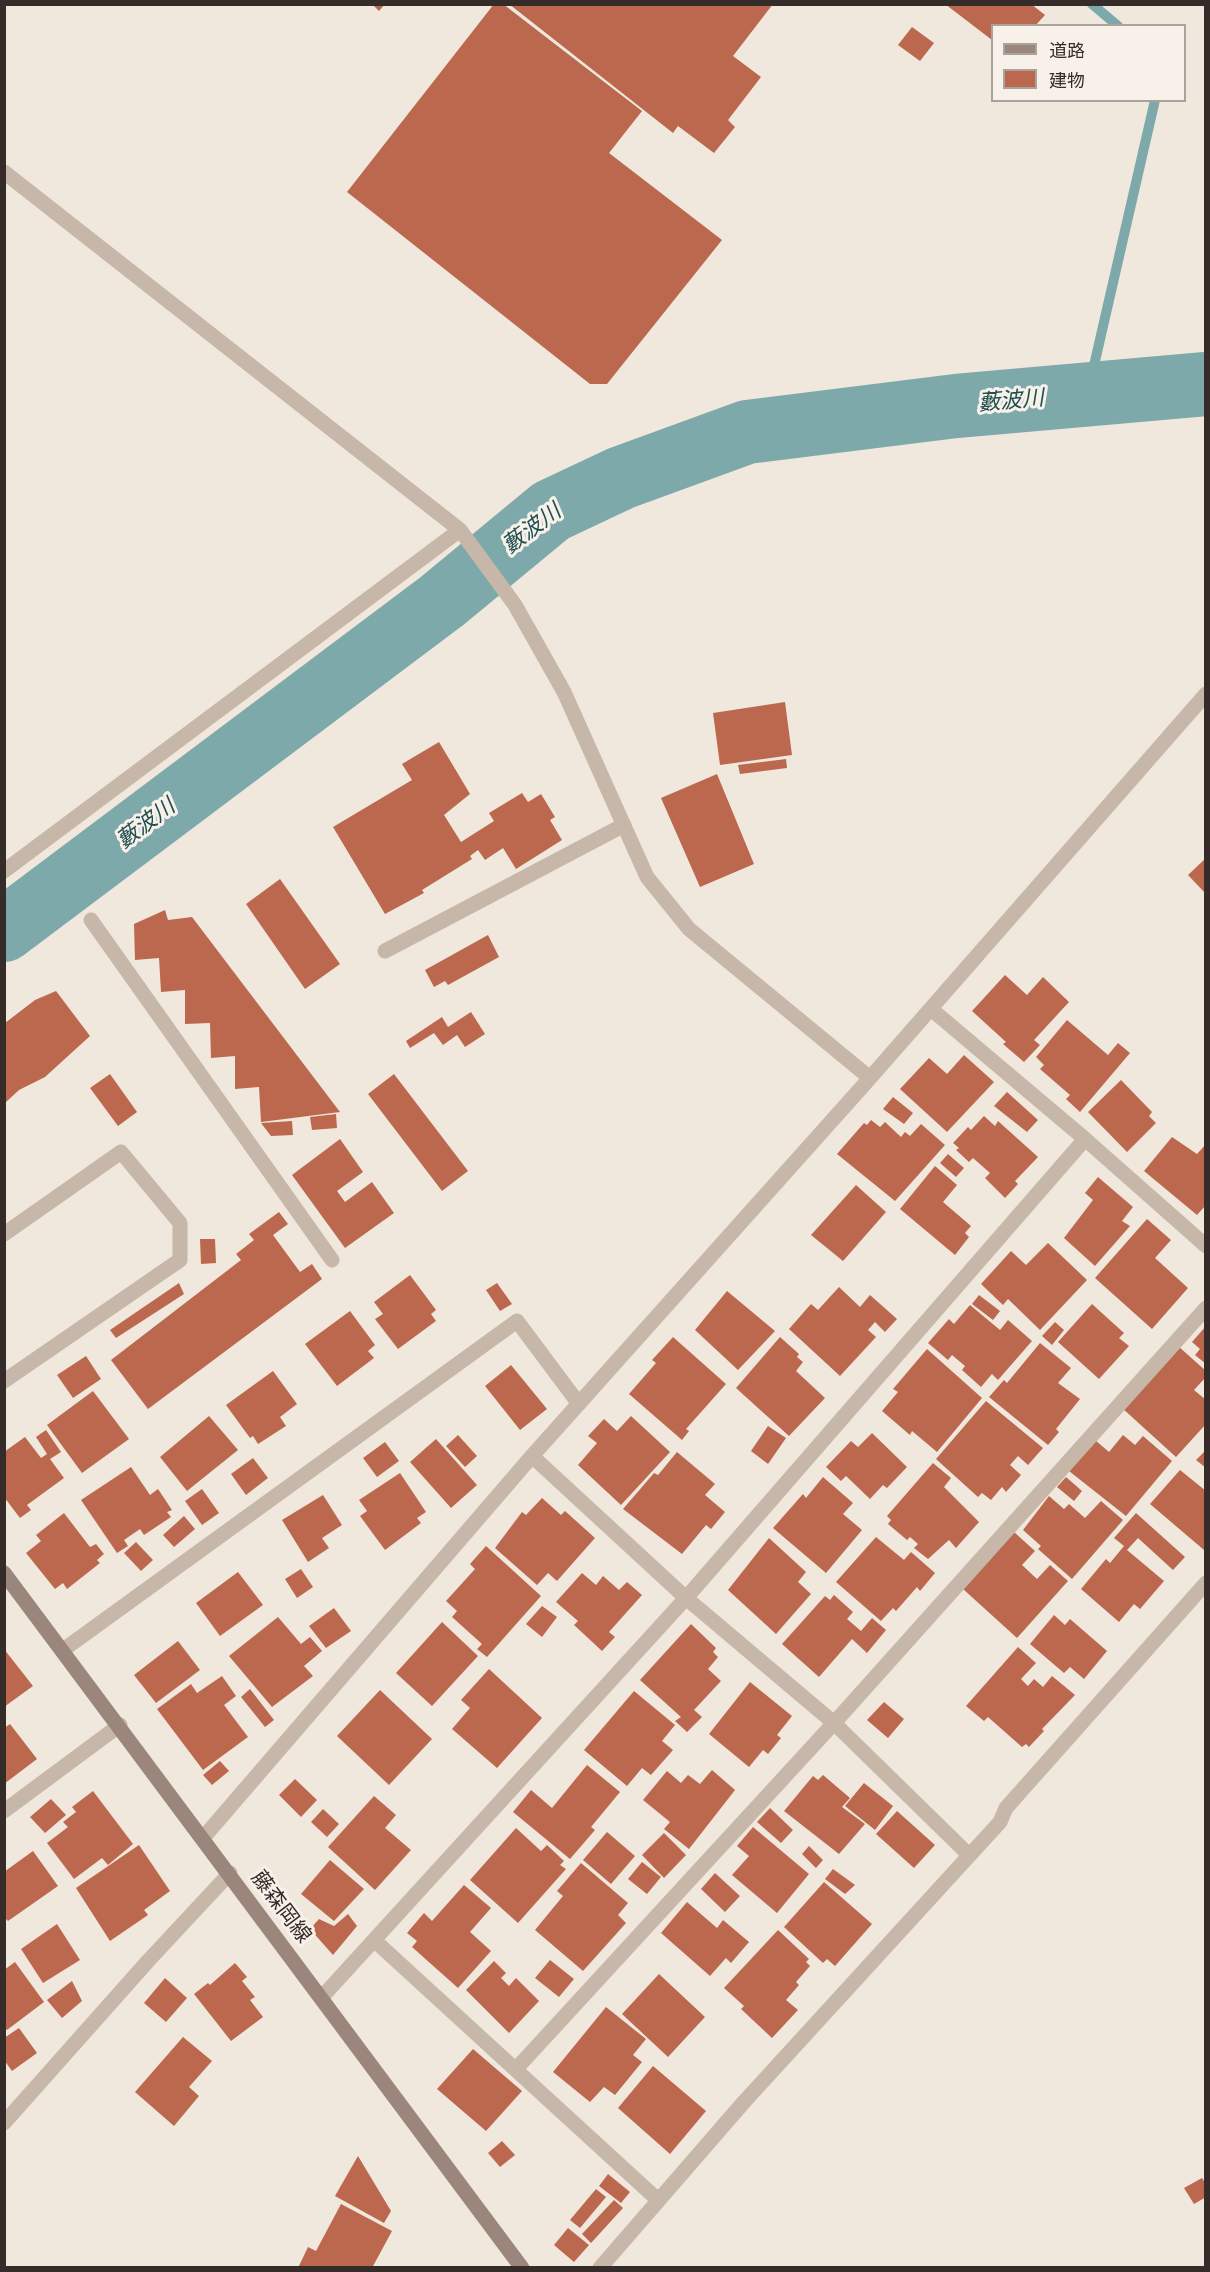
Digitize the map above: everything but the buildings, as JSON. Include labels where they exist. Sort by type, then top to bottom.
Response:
[{"type":"main road","name":"藤森岡線","points":[[4,1573],[120,1725],[522,2268]]},
{"type":"street","points":[[4,172],[460,530],[515,605],[564,692],[647,877],[689,929],[870,1078]]},
{"type":"street","points":[[4,871],[460,530]]},
{"type":"street","points":[[202,1838],[532,1456],[870,1078],[1206,694]]},
{"type":"street","points":[[385,951],[624,825]]},
{"type":"street","points":[[91,920],[332,1260]]},
{"type":"street","points":[[931,1009],[1085,1139],[1206,1246]]},
{"type":"street","points":[[322,1997],[686,1598],[1085,1139]]},
{"type":"street","points":[[4,1234],[122,1152],[180,1222],[180,1260],[4,1381]]},
{"type":"street","points":[[516,2069],[834,1723],[1206,1308]]},
{"type":"street","points":[[63,1650],[517,1321],[579,1404]]},
{"type":"street","points":[[532,1456],[686,1598],[834,1723],[969,1855]]},
{"type":"street","points":[[600,2268],[743,2103],[1000,1822],[1006,1808],[1206,1583]]},
{"type":"street","points":[[4,1811],[120,1725]]},
{"type":"street","points":[[4,2123],[148,1961],[230,1873]]},
{"type":"street","points":[[374,1940],[658,2200]]},
{"type":"waterway","points":[[1092,4],[1116,24]]},
{"type":"waterway","points":[[1087,396],[1155,102]]},
{"type":"waterway","name":"藪波川","points":[[4,930],[442,601],[551,511],[621,478],[747,432],[956,406],[1206,384]]}]
